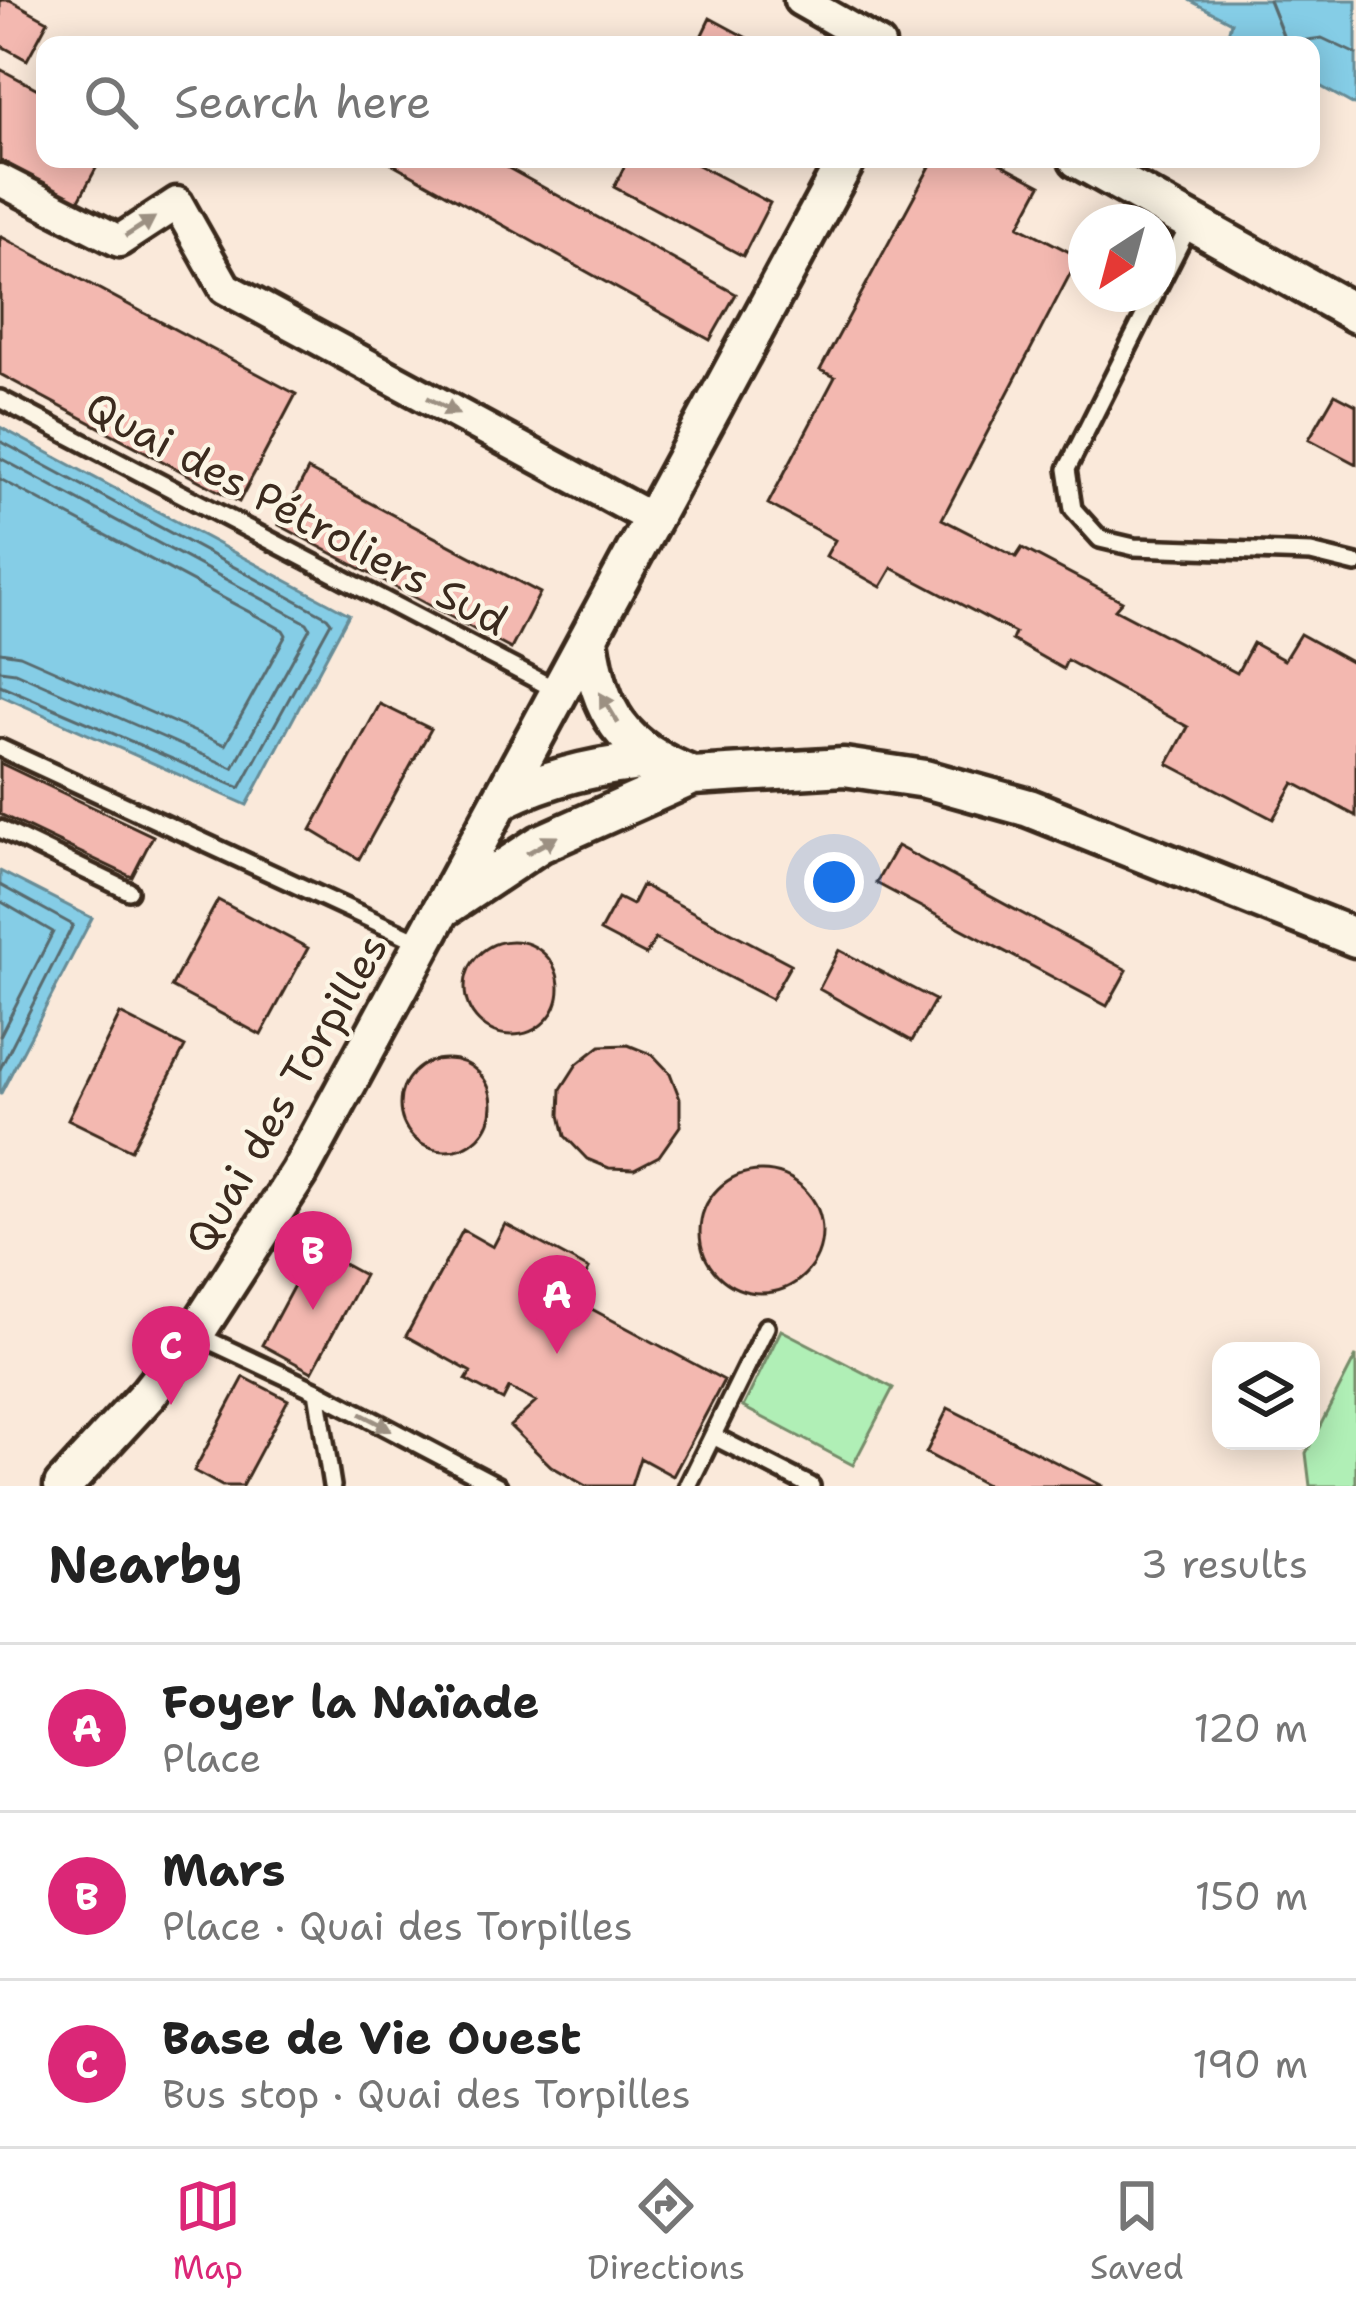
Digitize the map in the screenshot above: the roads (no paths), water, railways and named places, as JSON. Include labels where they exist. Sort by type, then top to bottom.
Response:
[{"type":"street","points":[[800,0],[863,36]]},
{"type":"street","name":"Quai des Torpilles","points":[[63,1486],[148,1394],[195,1334],[299,1173],[842,168]]},
{"type":"street","points":[[1094,168],[1356,314]]},
{"type":"street","points":[[0,180],[119,241],[177,202],[225,288],[652,519]]},
{"type":"street","points":[[589,639],[599,696],[626,736],[657,761],[693,776]]},
{"type":"street","points":[[502,800],[533,785],[610,763],[657,761]]},
{"type":"street","points":[[444,908],[540,844],[693,776],[844,767],[925,779],[1028,808],[1356,938]]},
{"type":"lane","points":[[1176,252],[1191,222]]},
{"type":"lane","points":[[1146,312],[1067,469],[1073,509],[1100,539],[1134,547],[1311,553],[1356,564]]},
{"type":"lane","name":"Quai des Pétroliers Sud","points":[[0,399],[560,692]]},
{"type":"lane","points":[[0,748],[424,944]]},
{"type":"lane","points":[[0,829],[129,891]]},
{"type":"lane","points":[[688,1486],[766,1327]]},
{"type":"lane","points":[[195,1334],[317,1391],[498,1486]]},
{"type":"lane","points":[[317,1391],[332,1486]]},
{"type":"lane","points":[[713,1436],[811,1486]]},
{"type":"water","points":[[1189,0],[1356,0],[1356,106],[1320,86],[1320,36],[1231,36],[1231,22]]},
{"type":"water","points":[[0,427],[349,614],[247,805],[0,695]]},
{"type":"water","points":[[0,871],[92,918],[0,1095]]},
{"type":"place","name":"Mars","points":[[313,1310]]},
{"type":"place","name":"Foyer la Naïade","points":[[557,1354]]},
{"type":"place","name":"Base de Vie Ouest","points":[[171,1405]]}]
